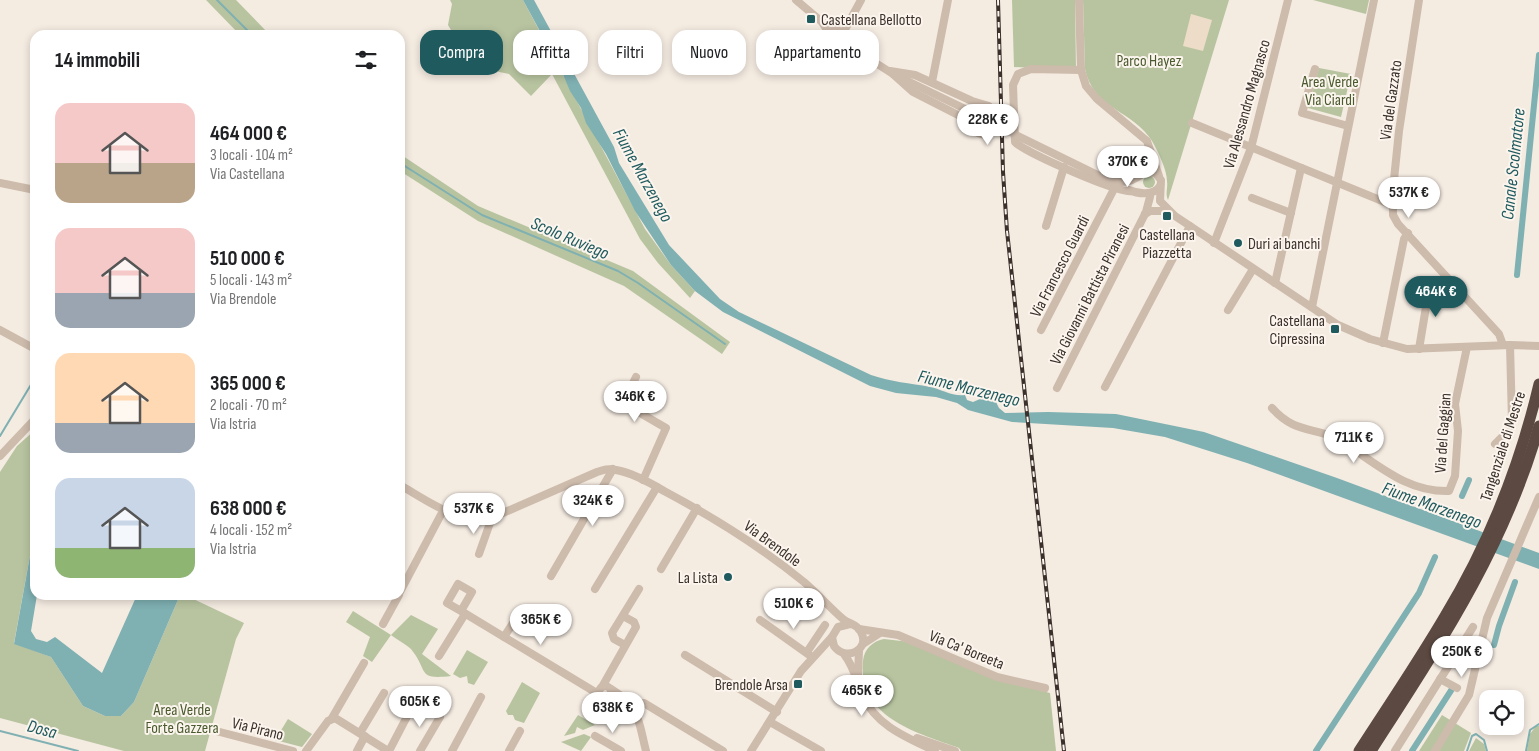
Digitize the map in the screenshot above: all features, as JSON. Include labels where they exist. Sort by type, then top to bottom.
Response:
[{"type":"highway","name":"Tangenziale di Mestre","points":[[1522,462],[1539,384]]},
{"type":"highway","name":"Tangenziale di Mestre","points":[[1371,751],[1453,624],[1539,426]]},
{"type":"highway","name":"Tangenziale di Mestre","points":[[1359,751],[1481,561]]},
{"type":"street","points":[[796,0],[822,22],[836,30]]},
{"type":"street","points":[[845,30],[861,0]]},
{"type":"street","points":[[932,82],[948,0]]},
{"type":"street","points":[[1079,0],[1081,70],[1088,90],[1144,138],[1152,155],[1160,182],[1160,201],[1175,216]]},
{"type":"street","name":"Via Alessandro Magnasco","points":[[1214,243],[1251,148],[1288,0]]},
{"type":"street","points":[[1312,308],[1374,0]]},
{"type":"street","name":"Via del Gazzato","points":[[1392,205],[1399,131],[1419,0]]},
{"type":"street","points":[[822,22],[827,30]]},
{"type":"street","points":[[879,65],[988,120]]},
{"type":"street","points":[[1315,69],[1302,113],[1348,126]]},
{"type":"street","points":[[1081,70],[1026,70],[1018,74],[1012,85],[1015,142],[1064,167],[1131,191],[1146,194],[1154,193],[1160,182]]},
{"type":"street","points":[[892,73],[905,73],[932,82],[972,101],[989,106],[992,115],[991,132],[986,135],[978,133],[960,116],[913,92],[892,73]]},
{"type":"street","points":[[1192,123],[1392,205],[1393,215],[1410,236],[1499,334],[1506,345],[1512,421],[1510,429],[1495,444]]},
{"type":"street","points":[[1016,135],[1112,185],[1128,182],[1153,172],[1160,182]]},
{"type":"street","points":[[1152,155],[1141,176],[1139,185],[1163,211]]},
{"type":"street","points":[[1046,226],[1064,167]]},
{"type":"street","points":[[1275,283],[1301,168]]},
{"type":"street","points":[[0,183],[30,189]]},
{"type":"street","name":"Via Francesco Guardi","points":[[1042,330],[1112,185]]},
{"type":"street","name":"Via Giovanni Battista Piranesi","points":[[1057,388],[1145,214],[1146,194]]},
{"type":"street","points":[[1252,198],[1291,213]]},
{"type":"street","points":[[1145,214],[1151,210],[1163,211],[1175,216],[1338,325],[1383,343],[1407,349],[1506,345],[1539,346]]},
{"type":"street","points":[[1105,387],[1190,226]]},
{"type":"street","points":[[1383,343],[1404,239],[1410,236]]},
{"type":"street","points":[[1228,310],[1253,269]]},
{"type":"street","points":[[1419,349],[1430,283]]},
{"type":"street","points":[[0,330],[30,346]]},
{"type":"street","name":"Via del Gaggian","points":[[1272,408],[1284,421],[1338,439],[1396,478],[1415,488],[1427,491],[1449,491],[1455,476],[1458,419],[1455,404],[1467,347]]},
{"type":"street","points":[[636,377],[623,403],[666,428],[643,480]]},
{"type":"street","points":[[0,456],[30,424]]},
{"type":"street","points":[[405,490],[444,509],[471,519],[489,518],[588,475],[613,469]]},
{"type":"street","points":[[551,576],[613,469]]},
{"type":"street","name":"Via Brendole","points":[[613,469],[643,480],[697,508],[788,570],[850,624]]},
{"type":"street","points":[[595,589],[657,487]]},
{"type":"street","points":[[1434,751],[1469,694],[1487,618],[1539,496]]},
{"type":"street","points":[[661,569],[697,508]]},
{"type":"street","points":[[405,583],[444,509]]},
{"type":"street","points":[[479,554],[490,523],[489,518]]},
{"type":"street","points":[[625,645],[612,635],[639,589]]},
{"type":"street","points":[[383,624],[396,600]]},
{"type":"street","points":[[828,604],[835,620],[834,633],[840,652],[858,679],[863,697],[872,712],[923,751]]},
{"type":"street","points":[[438,656],[463,613],[601,691],[608,697],[611,692],[610,689],[632,704],[638,717],[646,751]]},
{"type":"street","points":[[601,691],[636,624],[623,616]]},
{"type":"street","points":[[504,637],[515,620]]},
{"type":"street","points":[[760,620],[811,655]]},
{"type":"street","points":[[811,655],[842,624],[850,624],[859,628],[864,638],[861,647],[858,679]]},
{"type":"street","points":[[751,751],[811,655],[825,625]]},
{"type":"street","points":[[1395,751],[1473,627]]},
{"type":"street","name":"Via Ca' Boreeta","points":[[859,628],[898,635],[997,677],[1045,688]]},
{"type":"street","points":[[811,655],[826,650],[850,654],[880,633]]},
{"type":"street","points":[[685,654],[776,712]]},
{"type":"street","points":[[306,751],[332,718],[364,662]]},
{"type":"street","points":[[1440,679],[1453,686]]},
{"type":"street","points":[[357,751],[362,735],[384,693]]},
{"type":"street","points":[[452,751],[481,697]]},
{"type":"street","points":[[632,704],[644,703],[723,751]]},
{"type":"street","points":[[332,718],[335,718],[388,751],[412,708]]},
{"type":"street","points":[[420,751],[440,717]]},
{"type":"street","points":[[770,722],[821,751]]},
{"type":"street","name":"Via Pirano","points":[[216,731],[293,751]]},
{"type":"street","points":[[509,751],[520,731]]},
{"type":"street","points":[[896,732],[935,751]]},
{"type":"street","points":[[896,732],[955,751]]},
{"type":"street","points":[[595,736],[621,751]]},
{"type":"green space","points":[[206,0],[236,0],[265,30],[235,30]]},
{"type":"green space","points":[[450,0],[523,0],[539,30],[513,30],[513,75],[551,75],[531,96],[509,74],[503,73],[503,30],[451,30],[448,25],[452,4]]},
{"type":"green space","points":[[1012,0],[1075,0],[1076,70],[1014,67]]},
{"type":"green space","name":"Parco Hayez","points":[[1083,0],[1229,0],[1168,200],[1166,172],[1152,141],[1135,123],[1096,93],[1089,82],[1085,69]]},
{"type":"green space","points":[[1313,0],[1369,0],[1366,14]]},
{"type":"green space","name":"Area Verde Via Ciardi","points":[[1319,68],[1351,74],[1341,117],[1308,108]]},
{"type":"green space","points":[[553,75],[563,75],[645,229],[671,265],[695,291],[690,298],[658,263],[640,239]]},
{"type":"green space","points":[[405,157],[478,206],[633,271],[730,342],[722,354],[624,286],[478,221],[405,174]]},
{"type":"green space","points":[[1147,176],[1151,176],[1155,182],[1151,188],[1147,188],[1143,184],[1143,180]]},
{"type":"green space","name":"Area Verde Forte Gazzera","points":[[30,434],[30,555],[14,643],[51,657],[83,706],[105,716],[121,716],[134,702],[178,600],[196,600],[244,623],[236,639],[205,751],[124,751],[0,718],[0,472],[17,446]]},
{"type":"green space","points":[[353,611],[391,635],[372,662],[363,656],[370,637],[346,622]]},
{"type":"green space","points":[[411,615],[438,629],[422,654],[451,676],[433,677],[428,675],[411,649],[391,635]]},
{"type":"green space","points":[[884,639],[910,642],[995,679],[1050,693],[1056,751],[961,751],[959,748],[925,736],[893,720],[880,709],[870,696],[864,680],[863,661],[865,653],[873,644]]},
{"type":"green space","points":[[467,650],[488,662],[474,685],[468,683],[467,676],[460,678],[453,674]]},
{"type":"green space","points":[[522,682],[540,693],[524,723],[515,720],[513,715],[508,715],[506,711]]},
{"type":"green space","points":[[578,715],[595,725],[583,730],[577,727],[575,733],[564,736]]},
{"type":"green space","points":[[1442,715],[1471,733],[1464,751],[1419,751]]},
{"type":"green space","points":[[288,719],[312,734],[302,747],[275,740]]},
{"type":"green space","points":[[1536,726],[1539,726],[1539,751],[1527,751],[1530,734]]},
{"type":"green space","points":[[584,734],[591,737],[581,751],[561,742]]},
{"type":"green space","points":[[1476,738],[1484,744],[1486,751],[1469,751]]},
{"type":"shaded area","points":[[1191,14],[1212,20],[1203,51],[1183,46]]},
{"type":"water","points":[[523,0],[534,0],[550,30],[539,30]]},
{"type":"water","points":[[563,75],[575,75],[614,147],[619,163],[669,245],[720,299],[739,312],[871,375],[930,387],[956,395],[965,395],[967,400],[973,402],[987,396],[994,398],[999,408],[1005,413],[1116,414],[1204,432],[1337,478],[1539,553],[1539,569],[1247,463],[1165,437],[1113,428],[1012,422],[968,410],[957,403],[936,397],[896,393],[870,386],[723,312],[695,291],[671,265],[635,211],[606,154],[586,123],[581,108],[570,91]]},
{"type":"water","points":[[30,556],[30,600],[36,600],[31,631],[36,639],[47,642],[55,637],[102,673],[135,600],[178,600],[134,702],[121,716],[105,716],[83,706],[51,657],[14,644]]},
{"type":"waterway","name":"Scolo Ruviego","points":[[217,0],[247,30]]},
{"type":"waterway","name":"Canale Scolmatore","points":[[1517,275],[1539,55]]},
{"type":"waterway","name":"Scolo Ruviego","points":[[405,166],[482,215],[618,271],[725,344]]},
{"type":"waterway","points":[[0,436],[30,386]]},
{"type":"waterway","name":"Fiume Marzenego","points":[[1462,496],[1469,480]]},
{"type":"waterway","points":[[1316,751],[1419,593],[1435,557]]},
{"type":"waterway","points":[[1494,645],[1515,582]]},
{"type":"waterway","points":[[1412,751],[1452,689]]},
{"type":"waterway","points":[[1526,751],[1530,730],[1539,724]]},
{"type":"waterway","name":"Dosa","points":[[0,731],[78,751]]},
{"type":"waterway","points":[[1467,751],[1472,736],[1476,734],[1484,740],[1487,751]]},
{"type":"tunnel","points":[[988,120],[1016,135]]},
{"type":"railway","points":[[998,0],[1003,172],[1007,231],[1064,751]]},
{"type":"place","name":"Castellana Bellotto","points":[[811,19]]},
{"type":"place","name":"Castellana Piazzetta","points":[[1167,216]]},
{"type":"place","name":"Duri ai banchi","points":[[1238,243]]},
{"type":"place","name":"Castellana Cipressina","points":[[1335,329]]},
{"type":"place","name":"La Lista","points":[[728,577]]},
{"type":"place","name":"Brendole Arsa","points":[[798,684]]}]
